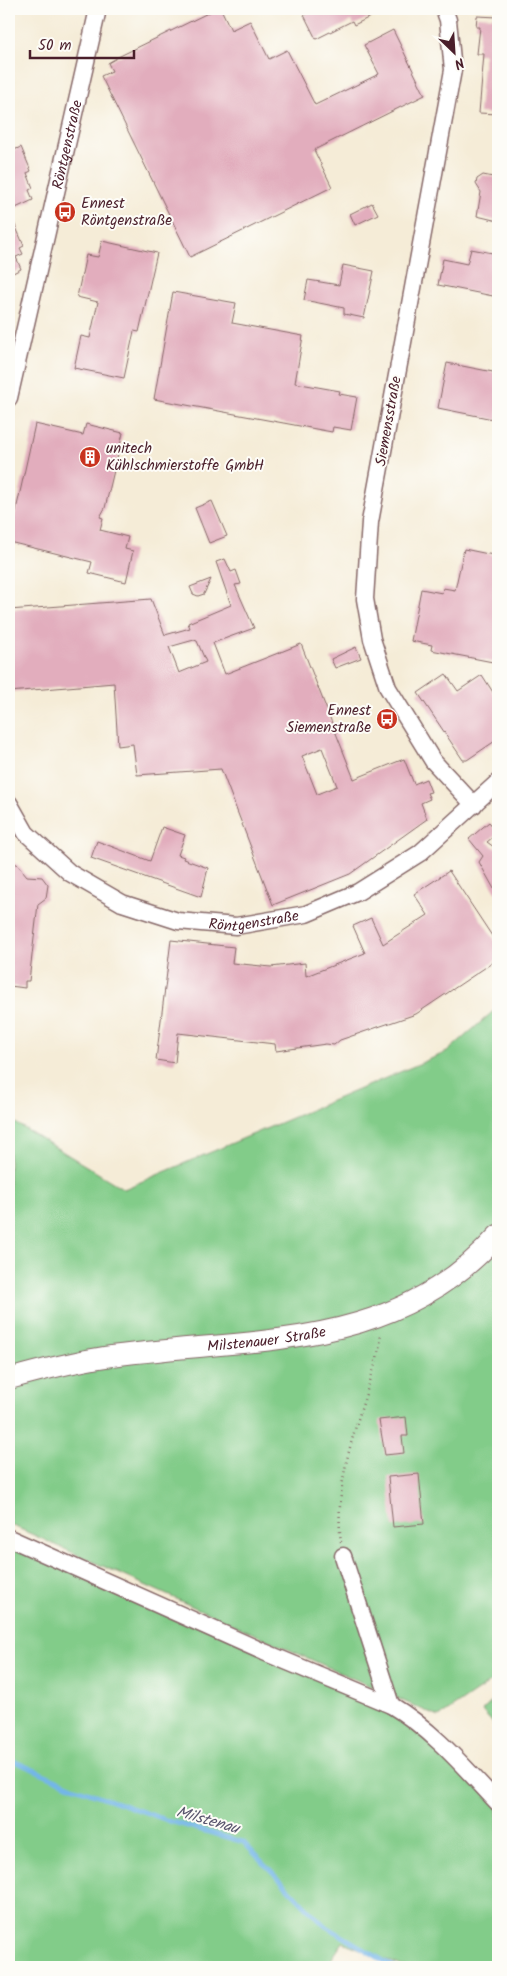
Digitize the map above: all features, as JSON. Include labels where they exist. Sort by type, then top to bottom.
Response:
[{"type":"street","name":"Röntgenstraße","points":[[9,398],[98,9]]},
{"type":"street","name":"Siemensstraße","points":[[444,9],[448,20],[453,70],[372,512],[365,599],[372,639],[388,688],[433,762],[474,805]]},
{"type":"street","name":"Röntgenstraße","points":[[9,803],[26,833],[70,873],[122,903],[178,921],[236,926],[306,914],[358,892],[420,853],[498,782]]},
{"type":"street","name":"Milstenauer Straße","points":[[9,1379],[57,1366],[106,1357],[223,1346],[316,1333],[375,1317],[421,1298],[443,1285],[463,1271],[498,1234]]},
{"type":"street","points":[[9,1538],[238,1641],[391,1705],[408,1715],[439,1743],[498,1803]]},
{"type":"street","points":[[343,1556],[391,1705]]},
{"type":"path","points":[[343,1556],[340,1533],[343,1481],[381,1339],[375,1317]]},
{"type":"green space","points":[[498,1007],[498,1677],[439,1717],[9,1524],[9,1119],[124,1189],[447,1052]]},
{"type":"green space","points":[[9,1538],[391,1705],[498,1803],[498,1967],[404,1967],[343,1942],[326,1967],[16,1967],[9,1962]]},
{"type":"green space","points":[[498,1696],[498,1729],[482,1711]]},
{"type":"building","points":[[216,9],[221,9],[231,30],[250,21],[269,59],[287,50],[315,105],[379,74],[364,45],[393,30],[425,95],[314,150],[332,187],[190,257],[101,76],[112,71],[108,63],[120,56]]},
{"type":"building","points":[[315,9],[386,9],[354,25],[352,21],[316,39],[304,15]]},
{"type":"building","points":[[477,16],[498,17],[498,114],[479,113],[484,54],[477,54],[480,27],[476,27]]},
{"type":"building","points":[[21,147],[31,171],[27,173],[33,188],[29,190],[33,200],[9,211],[9,152]]},
{"type":"building","points":[[483,175],[498,178],[498,221],[477,216],[481,192],[476,184],[477,179]]},
{"type":"building","points":[[372,203],[378,214],[355,225],[350,214]]},
{"type":"building","points":[[9,211],[24,246],[20,248],[23,254],[16,257],[21,269],[9,275]]},
{"type":"building","points":[[102,241],[157,253],[139,332],[134,331],[124,378],[74,368],[81,336],[90,338],[98,302],[77,297],[86,255],[98,257]]},
{"type":"building","points":[[471,249],[498,254],[498,297],[438,285],[443,259],[467,264]]},
{"type":"building","points":[[343,265],[374,271],[364,318],[344,314],[344,308],[304,300],[308,280],[339,285]]},
{"type":"building","points":[[173,292],[236,303],[232,323],[303,336],[295,383],[340,391],[339,394],[357,397],[351,430],[333,427],[332,432],[154,399]]},
{"type":"building","points":[[447,363],[498,373],[498,420],[438,408]]},
{"type":"building","points":[[35,424],[83,435],[86,424],[123,433],[105,508],[100,517],[103,518],[100,530],[128,537],[125,549],[133,551],[126,582],[89,573],[92,562],[9,542],[9,523],[13,524]]},
{"type":"building","points":[[212,501],[227,536],[209,543],[195,508]]},
{"type":"building","points":[[464,549],[498,556],[498,663],[431,650],[432,645],[411,641],[421,589],[442,593],[443,588],[455,590]]},
{"type":"building","points":[[225,559],[231,572],[236,570],[241,584],[235,585],[254,628],[213,643],[225,674],[301,644],[354,779],[404,759],[414,784],[426,779],[431,792],[427,793],[430,799],[421,803],[427,819],[350,874],[273,905],[221,769],[137,775],[133,744],[118,746],[114,683],[9,692],[9,610],[151,599],[165,635],[190,628],[188,623],[231,605],[216,562]],"holes":[[[194,640],[197,641],[206,662],[179,673],[169,647]],[[322,748],[337,786],[317,794],[302,756]]]},
{"type":"building","points":[[211,579],[204,594],[198,596],[193,594],[190,587]]},
{"type":"building","points":[[356,647],[361,658],[335,668],[331,659]]},
{"type":"building","points":[[446,674],[458,691],[482,675],[498,700],[498,739],[467,760],[463,760],[418,693]]},
{"type":"building","points":[[489,822],[498,833],[487,842],[498,850],[498,896],[479,862],[483,856],[469,839]]},
{"type":"building","points":[[162,827],[185,835],[178,855],[184,857],[183,859],[208,868],[201,897],[91,858],[97,841],[150,861]]},
{"type":"building","points":[[9,863],[17,864],[27,876],[42,877],[48,885],[46,898],[38,904],[29,981],[25,981],[25,988],[10,986],[11,979],[9,979]]},
{"type":"building","points":[[449,871],[498,945],[498,959],[416,1014],[340,1040],[334,1045],[326,1044],[276,1051],[275,1044],[178,1033],[175,1063],[156,1060],[171,940],[234,947],[232,963],[271,967],[305,963],[306,976],[365,953],[353,926],[371,918],[383,944],[428,915],[414,894]]},
{"type":"building","points":[[406,1417],[408,1436],[402,1436],[404,1453],[385,1455],[379,1420]]},
{"type":"building","points":[[419,1474],[424,1524],[393,1527],[388,1477]]},
{"type":"waterway","name":"Milstenau","points":[[9,1759],[74,1787],[169,1821],[243,1842],[324,1925],[394,1967]]},
{"type":"place","name":"Ennest Röntgenstraße","points":[[65,212]]},
{"type":"place","name":"unitech Kühlschmierstoffe GmbH","points":[[90,457]]},
{"type":"place","name":"Ennest Siemenstraße","points":[[387,719]]}]
